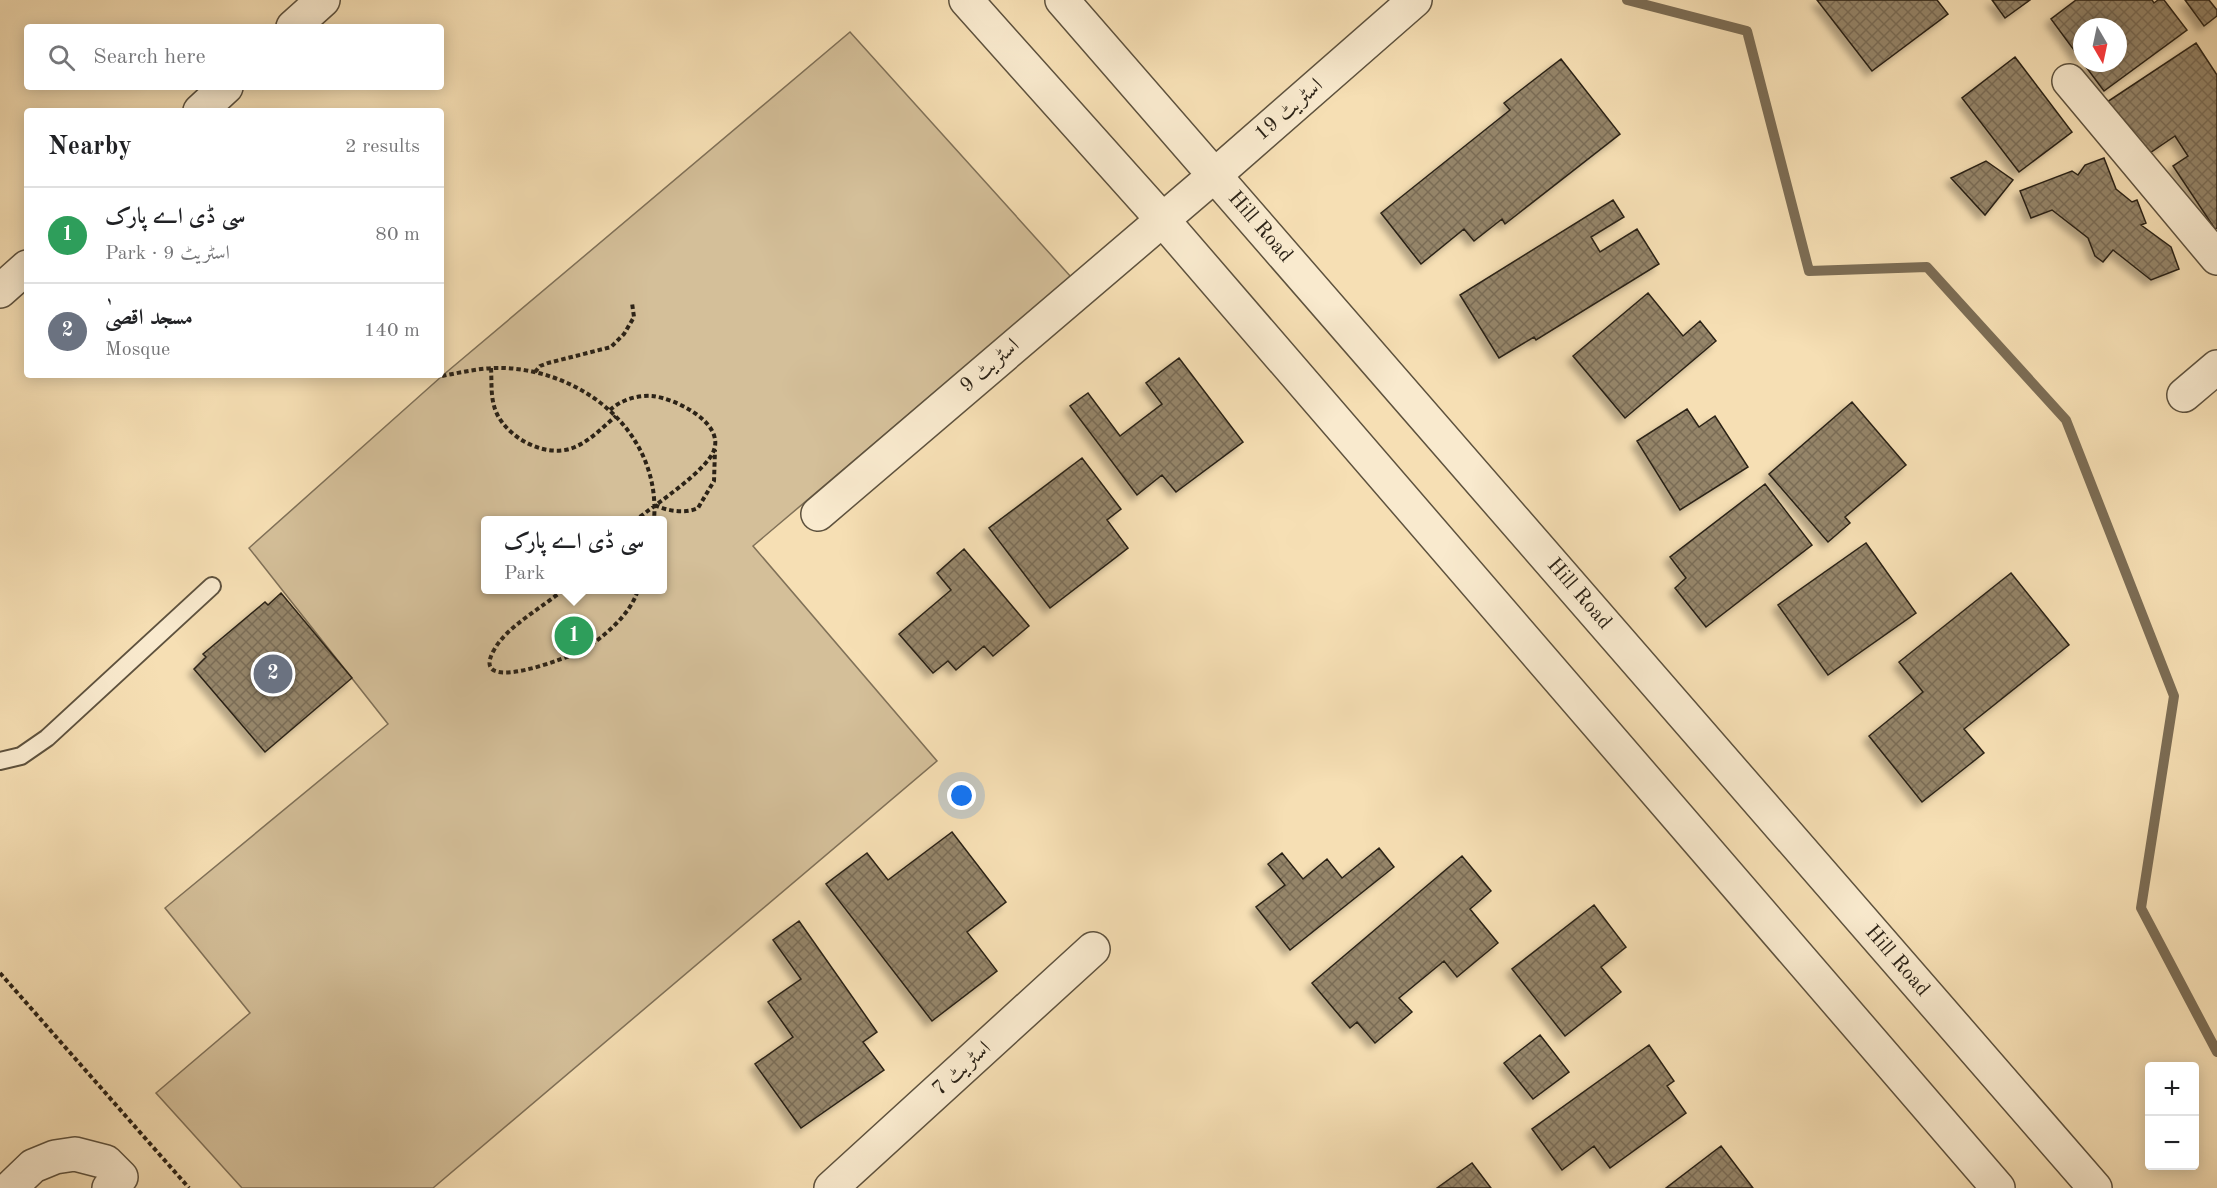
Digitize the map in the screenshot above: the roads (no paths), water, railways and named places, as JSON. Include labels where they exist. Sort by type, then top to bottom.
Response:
[{"type":"street","points":[[296,24],[323,0]]},
{"type":"street","points":[[966,0],[1161,218],[1998,1188]]},
{"type":"street","name":"Hill Road","points":[[1062,0],[2095,1188]]},
{"type":"street","name":"اسٹریٹ 19","points":[[1161,218],[1215,175],[1414,0]]},
{"type":"street","points":[[2069,81],[2217,258]]},
{"type":"street","points":[[203,108],[223,90]]},
{"type":"street","name":"اسٹریٹ 9","points":[[818,514],[1161,218]]},
{"type":"street","points":[[0,291],[24,270]]},
{"type":"street","points":[[2184,395],[2217,367]]},
{"type":"street","name":"اسٹریٹ 7","points":[[831,1188],[1093,949]]},
{"type":"street","points":[[10,1188],[33,1166],[55,1157],[75,1154],[106,1162],[121,1177],[109,1188]]},
{"type":"lane","points":[[0,761],[21,756],[47,738],[212,586]]},
{"type":"waterway","points":[[1627,0],[1747,31],[1809,271],[1927,267],[2066,420],[2174,696],[2141,908],[2217,1052]]},
{"type":"place","name":"سی ڈی اے پارک","points":[[574,636]]},
{"type":"place","name":"مسجد اقصیٰ","points":[[273,674]]}]
